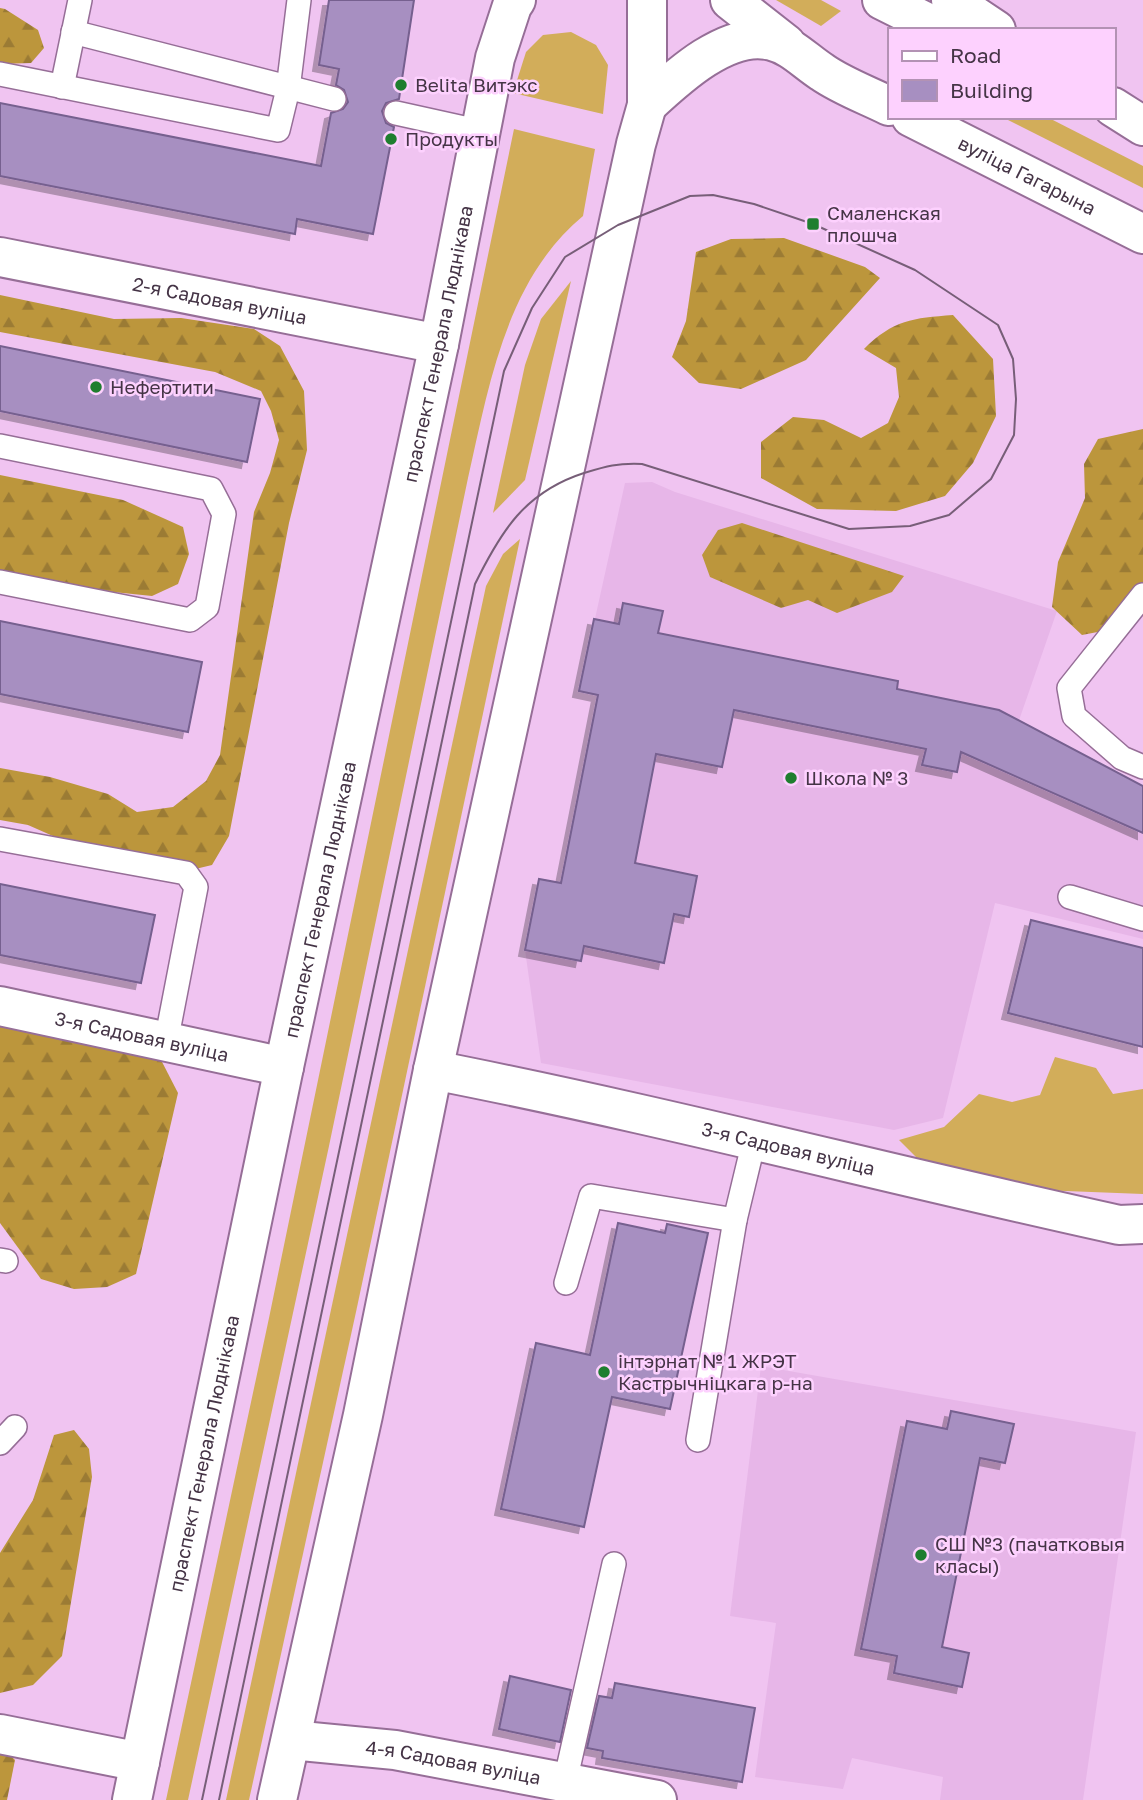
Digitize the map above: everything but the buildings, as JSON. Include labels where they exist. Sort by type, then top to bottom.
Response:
[{"type":"main road","points":[[277,1800],[363,1415],[433,1070],[618,225],[647,105],[647,0]]},
{"type":"main road","points":[[730,0],[822,73]]},
{"type":"main road","points":[[882,0],[938,28]]},
{"type":"main road","points":[[950,0],[993,28]]},
{"type":"main road","name":"праспект Генерала Люднікава","points":[[132,1800],[284,1067],[439,344],[495,58],[513,2]]},
{"type":"main road","points":[[647,105],[678,75],[697,62],[746,40],[773,41],[793,50],[822,73],[888,106]]},
{"type":"main road","points":[[1115,108],[1143,128]]},
{"type":"main road","points":[[1115,116],[1143,128]]},
{"type":"main road","name":"вуліца Гагарына","points":[[915,119],[1143,234]]},
{"type":"main road","name":"2-я Садовая вуліца","points":[[0,257],[439,344]]},
{"type":"main road","name":"3-я Садовая вуліца","points":[[0,1006],[284,1067]]},
{"type":"main road","name":"3-я Садовая вуліца","points":[[433,1070],[523,1087],[1119,1225],[1143,1224]]},
{"type":"main road","points":[[0,1734],[140,1762]]},
{"type":"main road","name":"4-я Садовая вуліца","points":[[291,1740],[395,1750],[657,1800]]},
{"type":"lane","points":[[62,87],[80,0]]},
{"type":"lane","points":[[0,74],[278,130],[288,89],[299,0]]},
{"type":"lane","points":[[73,32],[334,99]]},
{"type":"lane","points":[[396,113],[482,132]]},
{"type":"lane","points":[[0,446],[211,489],[224,514],[207,607],[190,620],[0,582]]},
{"type":"lane","points":[[1143,595],[1069,688],[1074,716],[1122,758],[1143,767]]},
{"type":"lane","points":[[0,839],[186,873],[196,887],[166,1042]]},
{"type":"lane","points":[[1070,897],[1143,919]]},
{"type":"lane","points":[[698,1440],[735,1220],[754,1141]]},
{"type":"lane","points":[[566,1283],[591,1196],[735,1220]]},
{"type":"lane","points":[[565,1782],[614,1564]]},
{"type":"shaded area","points":[[776,0],[821,0],[841,11],[821,26]]},
{"type":"shaded area","points":[[571,32],[596,45],[608,65],[603,114],[513,93],[526,52],[543,35]]},
{"type":"shaded area","points":[[1006,119],[1051,119],[1143,166],[1143,188]]},
{"type":"shaded area","points":[[514,129],[595,149],[583,216],[557,242],[536,271],[518,303],[493,371],[468,478],[329,1146],[188,1800],[166,1800],[269,1318]]},
{"type":"shaded area","points":[[571,281],[525,480],[493,513],[525,365],[541,319]]},
{"type":"shaded area","name":"Школа № 3","points":[[652,482],[675,492],[1057,611],[1016,729],[1143,786],[1143,939],[995,903],[943,1118],[894,1130],[541,1063],[525,950],[539,879],[561,882],[598,695],[579,691],[625,483]]},
{"type":"shaded area","points":[[520,539],[249,1800],[226,1800],[486,586],[503,554]]},
{"type":"shaded area","points":[[1055,1057],[1096,1068],[1113,1094],[1143,1089],[1143,1194],[1040,1190],[930,1171],[899,1140],[944,1127],[979,1094],[1012,1102],[1040,1095]]},
{"type":"shaded area","points":[[761,1366],[1136,1432],[1083,1800],[940,1800],[943,1777],[852,1758],[843,1789],[755,1777],[776,1623],[730,1616]]},
{"type":"green space","points":[[0,8],[38,30],[44,48],[31,63],[0,64]]},
{"type":"green space","points":[[784,238],[865,267],[880,278],[806,360],[741,389],[699,383],[672,357],[686,321],[696,252],[731,239]]},
{"type":"green space","points":[[0,295],[114,319],[181,318],[254,329],[280,346],[304,391],[307,450],[289,523],[229,836],[212,865],[187,871],[123,867],[28,825],[0,820],[0,768],[50,777],[108,794],[137,812],[173,807],[206,781],[220,755],[254,512],[270,473],[279,440],[271,411],[261,391],[215,372],[0,332]]},
{"type":"green space","points":[[953,315],[993,359],[996,416],[973,463],[945,496],[896,511],[817,509],[761,478],[761,442],[793,417],[824,420],[861,438],[888,423],[899,397],[896,368],[864,349],[885,332],[904,322]]},
{"type":"green space","points":[[1143,429],[1143,583],[1108,630],[1082,635],[1052,607],[1058,562],[1085,498],[1084,464],[1098,439]]},
{"type":"green space","points":[[0,475],[123,500],[183,527],[189,554],[178,584],[152,596],[94,590],[0,572]]},
{"type":"green space","points":[[742,523],[904,576],[892,592],[837,613],[808,600],[781,608],[710,577],[702,555],[718,530]]},
{"type":"green space","points":[[0,1024],[160,1058],[178,1093],[136,1274],[107,1287],[74,1289],[41,1279],[0,1223]]},
{"type":"green space","points":[[74,1430],[89,1449],[92,1477],[62,1656],[33,1685],[0,1693],[0,1553],[33,1500],[54,1435]]},
{"type":"green space","points":[[0,1745],[15,1760],[7,1800],[0,1800]]},
{"type":"tram line","points":[[202,1800],[504,371],[532,308],[565,257],[618,225],[690,196],[713,195],[754,204],[813,224],[915,270],[998,325],[1013,359],[1016,399],[1014,435],[991,479],[949,515],[910,526],[849,529],[642,464],[626,464],[584,473],[546,491],[530,502],[517,516],[495,547],[475,584],[219,1800]]},
{"type":"place","name":"Belita Витэкс","points":[[401,85]]},
{"type":"place","name":"Продукты","points":[[391,139]]},
{"type":"place","name":"Смаленская плошча","points":[[813,224]]},
{"type":"place","name":"Нефертити","points":[[96,387]]},
{"type":"place","name":"Школа № 3","points":[[791,778]]},
{"type":"place","name":"інтэрнат № 1 ЖРЭТ Кастрычніцкага р-на","points":[[604,1372]]},
{"type":"place","name":"СШ №3 (пачатковыя класы)","points":[[921,1555]]}]
